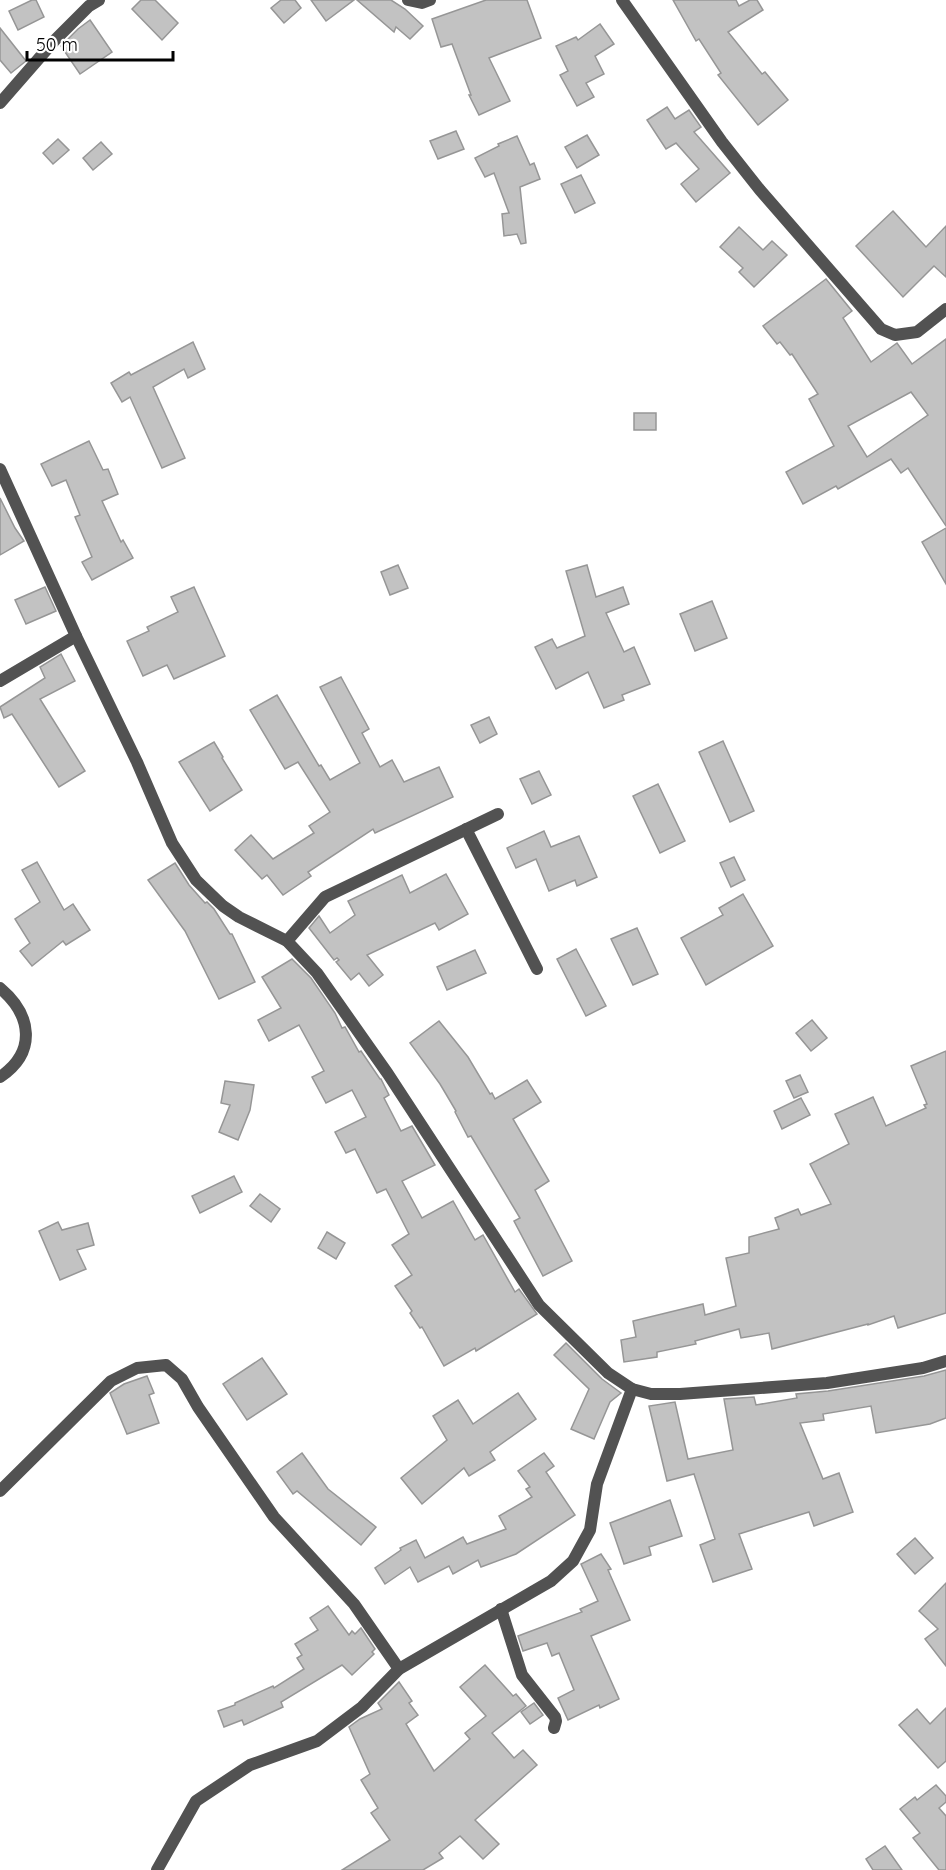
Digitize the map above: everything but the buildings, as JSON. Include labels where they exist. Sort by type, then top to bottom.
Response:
[{"type":"street","points":[[0,103],[55,40],[89,6],[99,0]]},
{"type":"street","points":[[408,0],[422,3],[430,0]]},
{"type":"street","points":[[622,0],[729,150],[800,237],[881,328],[895,335],[917,332],[946,309]]},
{"type":"street","points":[[0,469],[76,636],[137,762],[172,843],[196,880],[238,917],[287,941],[317,973],[388,1074],[539,1305],[608,1373],[632,1389],[651,1394],[680,1394],[827,1383],[923,1368],[946,1361]]},
{"type":"street","points":[[0,681],[76,636]]},
{"type":"street","points":[[287,941],[325,897],[498,814]]},
{"type":"street","points":[[466,829],[537,969]]},
{"type":"street","points":[[0,988],[19,1009],[27,1033],[24,1050],[15,1065],[0,1077]]},
{"type":"street","points":[[0,1491],[111,1381],[137,1368],[166,1365],[182,1378],[198,1407],[273,1516],[354,1604],[399,1670]]},
{"type":"street","points":[[157,1870],[196,1801],[250,1765],[317,1741],[362,1707],[399,1670],[551,1581],[573,1561],[590,1530],[597,1484],[632,1389]]},
{"type":"street","points":[[501,1609],[522,1675],[555,1717],[554,1728]]}]
